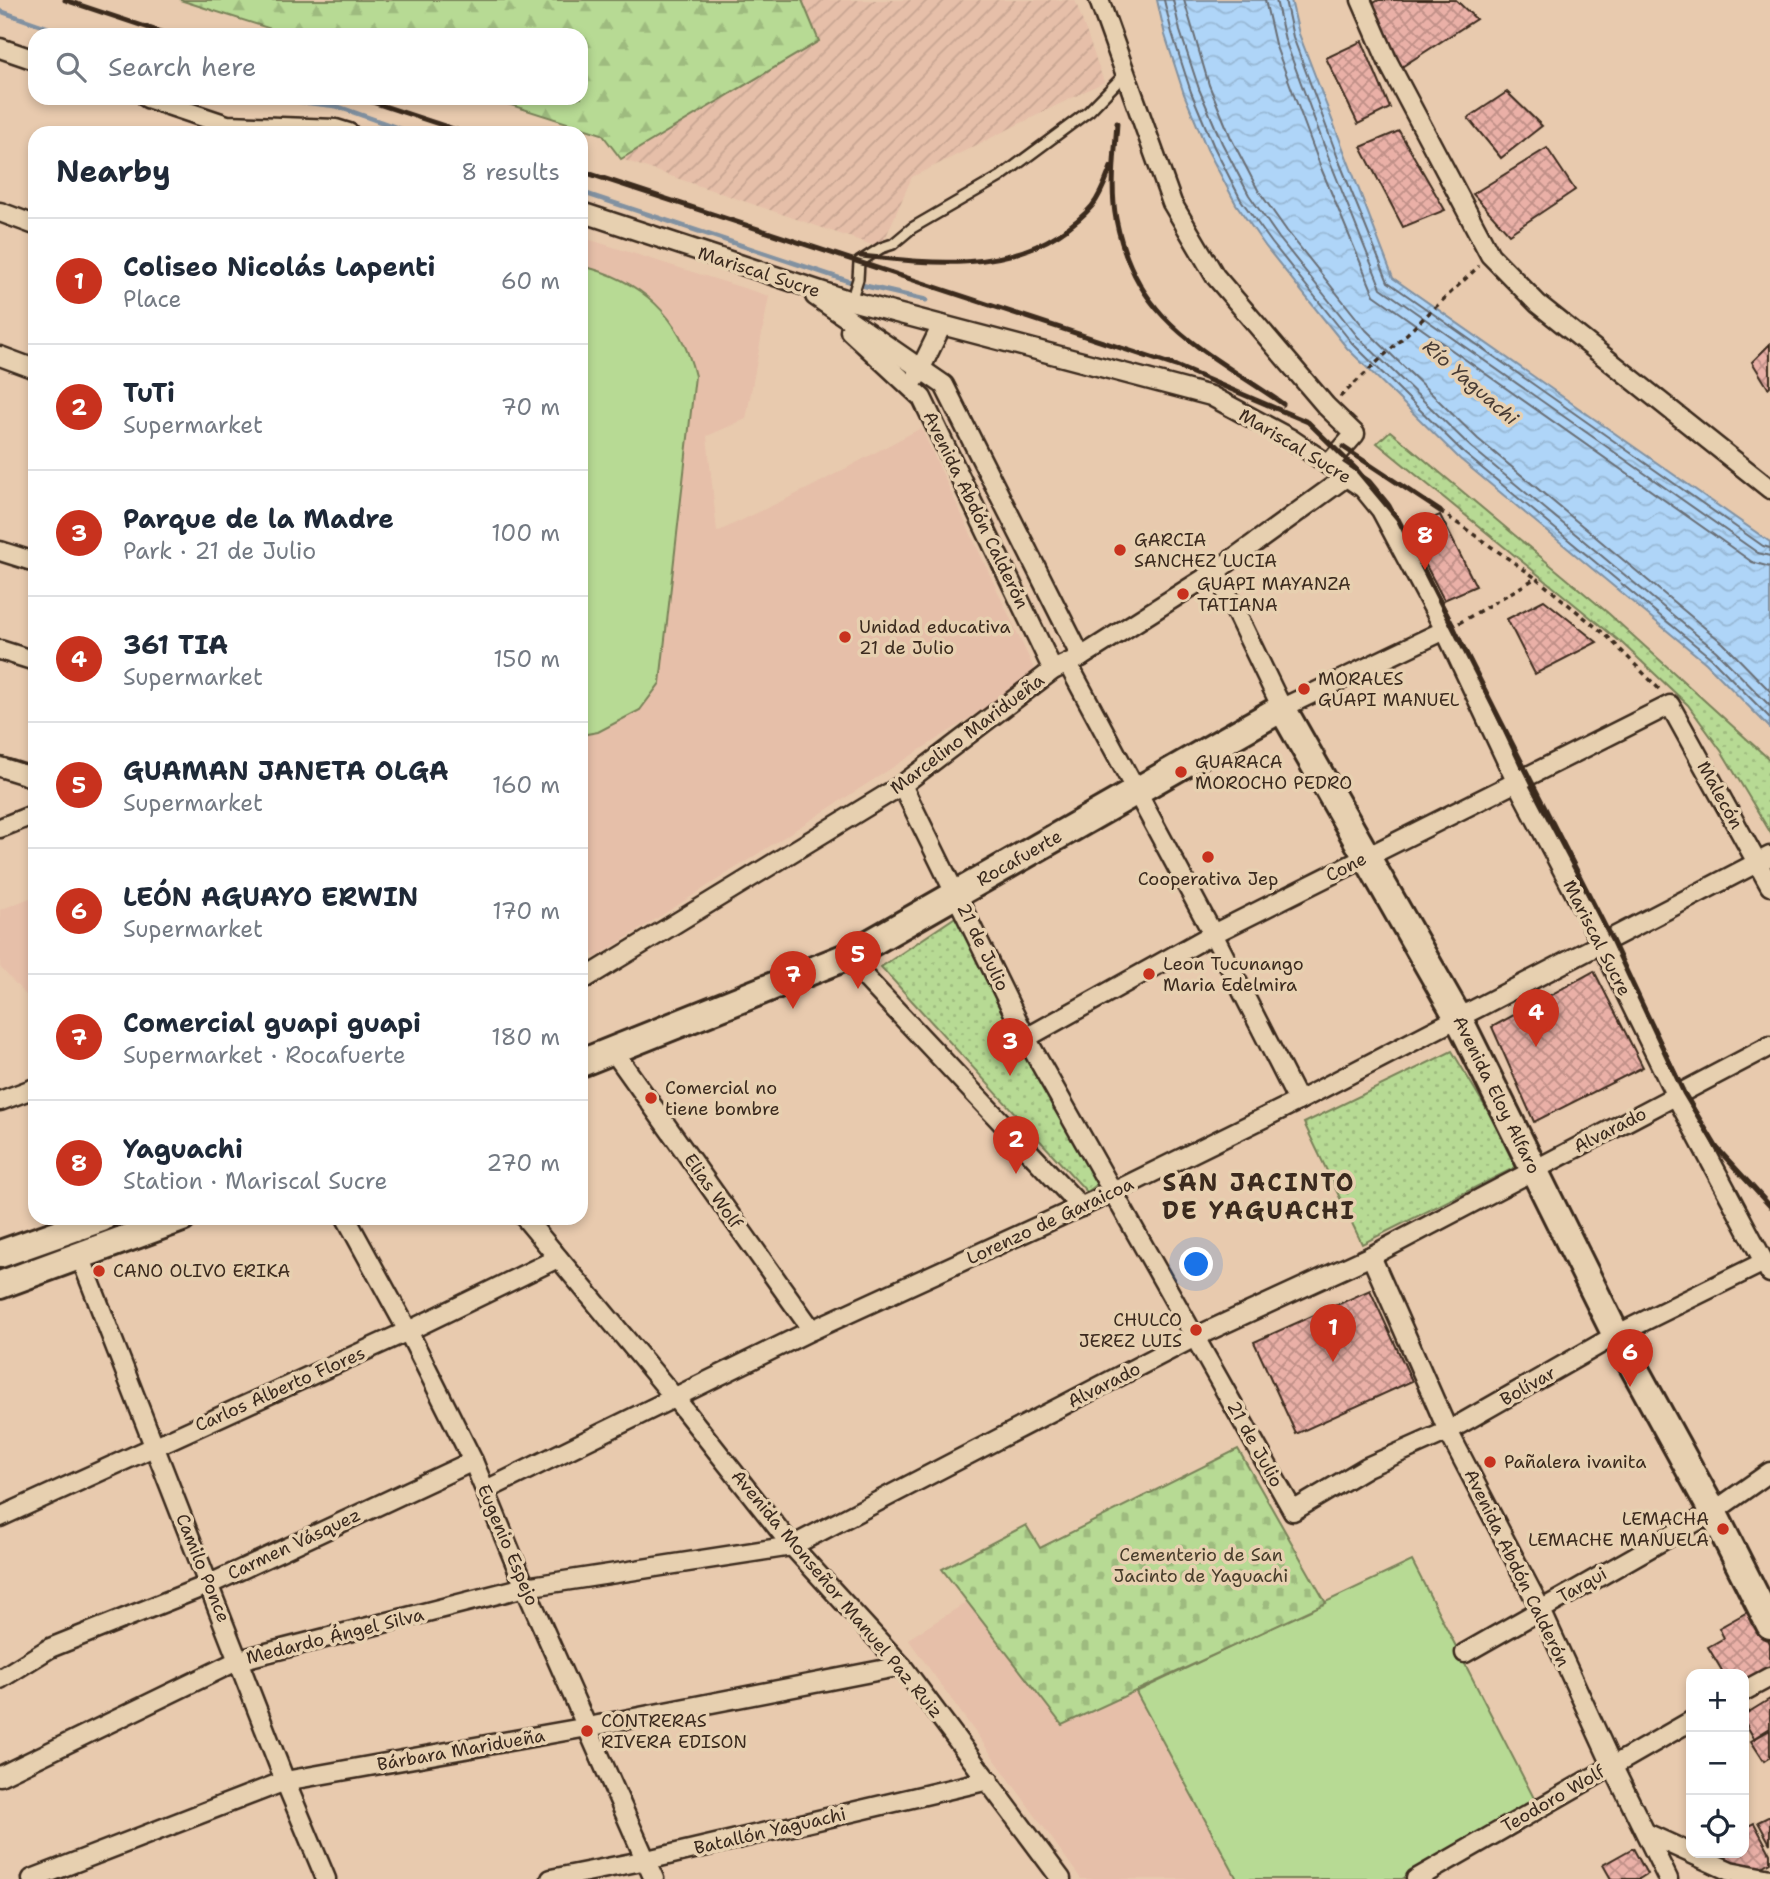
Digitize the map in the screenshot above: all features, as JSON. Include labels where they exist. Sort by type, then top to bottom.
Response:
[{"type":"street","points":[[1100,0],[1172,203],[1215,276],[1326,406],[1355,434],[1328,465]]},
{"type":"street","points":[[1361,0],[1388,62],[1490,255],[1538,304],[1770,489]]},
{"type":"street","points":[[0,48],[28,58]]},
{"type":"street","points":[[168,105],[237,126]]},
{"type":"street","points":[[0,212],[28,222]]},
{"type":"street","name":"Mariscal Sucre","points":[[588,214],[851,301],[1210,397],[1291,439],[1363,488],[1381,510],[1445,631],[1517,783],[1601,943],[1676,1096],[1767,1267]]},
{"type":"street","name":"Avenida Abdón Calderón","points":[[801,286],[944,385],[1067,664]]},
{"type":"street","name":"Avenida Abdón Calderón","points":[[801,286],[922,398],[1213,934],[1298,1101]]},
{"type":"street","points":[[911,388],[942,325]]},
{"type":"street","points":[[0,356],[28,366]]},
{"type":"street","name":"Marcelino Maridueña","points":[[588,977],[902,785],[1067,664],[1216,571],[1346,477]]},
{"type":"street","points":[[0,551],[28,560]]},
{"type":"street","name":"Avenida Eloy Alfaro","points":[[1216,571],[1282,708],[1460,1019],[1616,1335],[1713,1512],[1770,1625]]},
{"type":"street","name":"Rocafuerte","points":[[588,1061],[846,957],[1282,708],[1445,631]]},
{"type":"street","points":[[0,650],[28,659]]},
{"type":"street","name":"Cone","points":[[1026,1038],[1213,934],[1670,705]]},
{"type":"street","name":"Malecón","points":[[1670,705],[1764,860],[1770,886]]},
{"type":"street","points":[[0,767],[28,776]]},
{"type":"street","name":"21 de Julio","points":[[902,785],[1026,1038],[1293,1511]]},
{"type":"street","points":[[0,828],[28,817]]},
{"type":"street","name":"Lorenzo de Garaicoa","points":[[486,1490],[812,1331],[1113,1192],[1298,1101],[1764,860]]},
{"type":"street","points":[[846,957],[1081,1207]]},
{"type":"street","name":"Alvarado","points":[[525,1587],[792,1546],[1195,1338],[1371,1256],[1770,1046]]},
{"type":"street","name":"Elias Wolf","points":[[614,1052],[812,1331]]},
{"type":"street","points":[[0,1101],[28,1091]]},
{"type":"street","points":[[0,1254],[82,1225]]},
{"type":"street","points":[[0,1285],[163,1225]]},
{"type":"street","name":"Eugenio Espejo","points":[[350,1225],[408,1331],[486,1490],[525,1587],[654,1879]]},
{"type":"street","name":"Avenida Monseñor Manuel Paz Ruiz","points":[[531,1225],[675,1398],[792,1546],[902,1665],[1060,1879]]},
{"type":"street","name":"Camilo Ponce","points":[[80,1256],[285,1781],[326,1879]]},
{"type":"street","name":"Avenida Abdón Calderón","points":[[1371,1256],[1448,1431],[1540,1608],[1668,1879]]},
{"type":"street","name":"Carlos Alberto Flores","points":[[0,1517],[408,1331],[558,1258]]},
{"type":"street","name":"Bolívar","points":[[1293,1511],[1367,1466],[1448,1431],[1616,1335],[1767,1267]]},
{"type":"street","name":"Carmen Vásquez","points":[[0,1679],[50,1648],[209,1584],[472,1461]]},
{"type":"street","name":"Tarqui","points":[[1465,1653],[1713,1512],[1770,1472]]},
{"type":"street","name":"Medardo Ángel Silva","points":[[0,1776],[239,1660],[525,1587]]},
{"type":"street","name":"Bárbara Maridueña","points":[[32,1879],[285,1781],[587,1727],[902,1665]]},
{"type":"street","points":[[1749,1689],[1770,1677]]},
{"type":"street","name":"Teodoro Wolf","points":[[1416,1879],[1686,1724]]},
{"type":"street","name":"Batallón Yaguachi","points":[[551,1879],[647,1860],[989,1780]]},
{"type":"street","points":[[1646,1833],[1730,1871],[1770,1879]]},
{"type":"lane","points":[[851,301],[858,279],[859,262],[893,244],[912,228],[1000,177],[1088,111],[1126,73]]},
{"type":"path","points":[[1347,392],[1490,255]]},
{"type":"path","points":[[1440,511],[1536,578],[1608,637],[1657,685],[1670,705]]},
{"type":"path","points":[[1445,631],[1536,578]]},
{"type":"shaded area","points":[[802,0],[1075,0],[1104,82],[912,177],[881,248],[621,159],[819,41]]},
{"type":"shaded area","points":[[588,239],[769,296],[746,419],[707,436],[717,532],[811,487],[921,428],[1037,675],[595,958],[588,947]]},
{"type":"shaded area","points":[[28,899],[28,997],[0,967],[0,910]]},
{"type":"shaded area","points":[[967,1602],[1062,1725],[1136,1692],[1237,1879],[1081,1879],[908,1639]]},
{"type":"green space","points":[[180,0],[802,0],[819,41],[621,159],[602,134],[588,130],[588,126],[577,126],[511,105],[588,105],[588,28],[268,28]]},
{"type":"green space","points":[[588,268],[622,280],[655,303],[680,335],[695,376],[660,683],[640,710],[598,732],[588,734]]},
{"type":"green space","points":[[1390,431],[1608,613],[1770,760],[1770,832],[1722,752],[1688,705],[1623,644],[1377,443]]},
{"type":"green space","points":[[957,916],[1098,1184],[1087,1192],[881,967]]},
{"type":"green space","points":[[1452,1051],[1520,1165],[1362,1244],[1304,1123]]},
{"type":"green space","name":"Cementerio de San Jacinto de Yaguachi","points":[[1238,1449],[1326,1603],[1062,1725],[942,1569],[1026,1525],[1040,1548]]},
{"type":"green space","points":[[1412,1561],[1536,1802],[1402,1879],[1237,1879],[1136,1692]]},
{"type":"water","name":"Río Yaguachi","points":[[1157,0],[1291,0],[1299,34],[1393,278],[1770,542],[1770,728],[1706,663],[1460,459],[1347,348],[1266,247],[1236,204],[1207,149],[1184,94]]},
{"type":"building","points":[[1379,0],[1456,0],[1476,19],[1400,68],[1372,4]]},
{"type":"building","points":[[1362,41],[1390,108],[1358,124],[1326,58]]},
{"type":"building","points":[[1507,92],[1542,126],[1501,158],[1468,118]]},
{"type":"building","points":[[1399,131],[1445,210],[1403,227],[1361,147]]},
{"type":"building","points":[[1547,148],[1575,190],[1509,234],[1473,194]]},
{"type":"building","points":[[1770,344],[1770,386],[1768,388],[1752,362]]},
{"type":"building","points":[[1440,515],[1476,586],[1444,600],[1407,529]]},
{"type":"building","points":[[1544,600],[1597,642],[1535,674],[1507,619]]},
{"type":"building","points":[[1594,971],[1643,1067],[1534,1122],[1492,1027]]},
{"type":"building","points":[[1370,1290],[1412,1381],[1296,1434],[1254,1342]]},
{"type":"building","points":[[1751,1610],[1770,1643],[1770,1666],[1749,1678],[1749,1669],[1721,1669],[1708,1647],[1724,1638],[1719,1628]]},
{"type":"building","points":[[1770,1699],[1770,1728],[1754,1738],[1749,1730],[1749,1712]]},
{"type":"building","points":[[1770,1730],[1770,1757],[1764,1761],[1751,1741]]},
{"type":"building","points":[[1770,1816],[1770,1844],[1758,1822]]},
{"type":"building","points":[[1754,1823],[1770,1853],[1770,1862],[1752,1872],[1726,1858],[1749,1858],[1749,1826]]},
{"type":"building","points":[[1633,1848],[1647,1874],[1639,1879],[1611,1879],[1603,1865]]},
{"type":"waterway","points":[[0,11],[49,28]]},
{"type":"waterway","points":[[328,105],[392,126]]},
{"type":"waterway","points":[[588,194],[857,284],[926,300]]},
{"type":"railway","points":[[65,0],[149,28]]},
{"type":"railway","points":[[381,105],[445,126]]},
{"type":"railway","points":[[1117,123],[1114,207],[1126,255],[1139,284],[1177,330],[1283,404]]},
{"type":"railway","points":[[861,256],[963,262],[988,260],[1036,246],[1063,231],[1088,210],[1101,192],[1111,167]]},
{"type":"railway","points":[[588,173],[1176,366],[1308,422],[1357,470],[1398,519],[1611,938],[1684,1093],[1717,1148],[1770,1206]]},
{"type":"railway","points":[[1343,447],[1440,511]]},
{"type":"place","name":"GARCIA SANCHEZ LUCIA","points":[[1120,550]]},
{"type":"place","name":"Yaguachi","points":[[1425,570]]},
{"type":"place","name":"GUAPI MAYANZA TATIANA","points":[[1183,594]]},
{"type":"place","name":"Unidad educativa 21 de Julio","points":[[845,637]]},
{"type":"place","name":"MORALES GUAPI MANUEL","points":[[1304,689]]},
{"type":"place","name":"GUARACA MOROCHO PEDRO","points":[[1181,772]]},
{"type":"place","name":"Cooperativa Jep","points":[[1208,857]]},
{"type":"place","name":"Leon Tucunango Maria Edelmira","points":[[1149,974]]},
{"type":"place","name":"GUAMAN JANETA OLGA","points":[[858,989]]},
{"type":"place","name":"Comercial guapi guapi","points":[[793,1009]]},
{"type":"place","name":"361 TIA","points":[[1536,1047]]},
{"type":"place","name":"Parque de la Madre","points":[[1010,1076]]},
{"type":"place","name":"Comercial no tiene bombre","points":[[651,1098]]},
{"type":"place","name":"TuTi","points":[[1016,1174]]},
{"type":"place","name":"CANO OLIVO ERIKA","points":[[99,1271]]},
{"type":"place","name":"CHULCO JEREZ LUIS","points":[[1196,1330]]},
{"type":"place","name":"Coliseo Nicolás Lapenti","points":[[1333,1362]]},
{"type":"place","name":"LEÓN AGUAYO ERWIN","points":[[1630,1387]]},
{"type":"place","name":"Pañalera ivanita","points":[[1490,1462]]},
{"type":"place","name":"LEMACHA LEMACHE MANUELA","points":[[1723,1529]]},
{"type":"place","name":"CONTRERAS RIVERA EDISON","points":[[587,1731]]},
{"type":"district","name":"SAN JACINTO DE YAGUACHI","points":[[1259,1197]]}]
